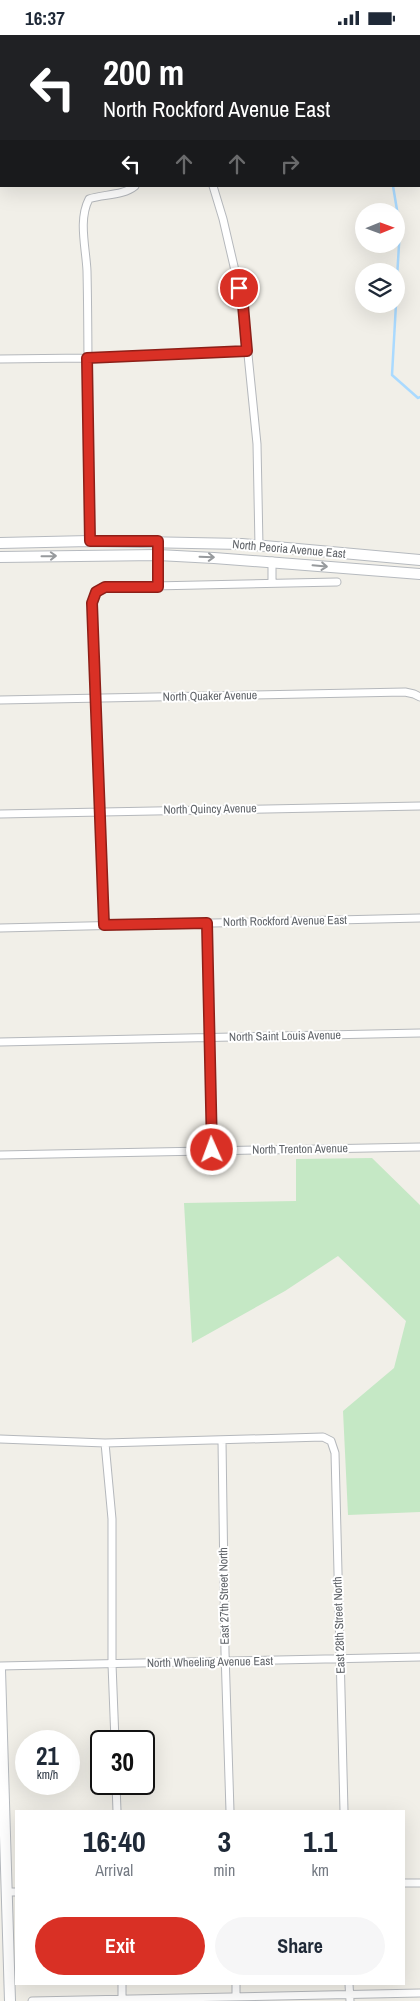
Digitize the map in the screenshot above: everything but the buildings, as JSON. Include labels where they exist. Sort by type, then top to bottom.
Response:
[{"type":"main road","name":"North Peoria Avenue East","points":[[0,543],[158,541],[259,546],[420,560]]},
{"type":"main road","name":"North Peoria Avenue East","points":[[0,557],[158,555],[272,561],[420,574]]},
{"type":"main road","points":[[0,1670],[2,1834],[11,1892],[10,2001]]},
{"type":"street","points":[[90,541],[85,207],[89,199],[100,195],[123,192],[134,187]]},
{"type":"street","points":[[213,187],[223,219],[243,305],[257,444],[259,546]]},
{"type":"street","points":[[0,359],[87,358],[247,351]]},
{"type":"street","points":[[158,541],[158,587]]},
{"type":"street","name":"North Peoria Avenue East","points":[[272,561],[272,583]]},
{"type":"street","points":[[104,925],[98,811],[92,603],[96,592],[105,587],[337,582]]},
{"type":"street","name":"North Quaker Avenue","points":[[0,700],[405,692],[414,693],[420,697]]},
{"type":"street","name":"North Quincy Avenue","points":[[0,814],[420,805]]},
{"type":"street","name":"North Rockford Avenue East","points":[[0,928],[420,919]]},
{"type":"street","points":[[207,923],[212,1150]]},
{"type":"street","name":"North Saint Louis Avenue","points":[[0,1042],[420,1033]]},
{"type":"street","name":"North Trenton Avenue","points":[[0,1155],[420,1147]]},
{"type":"street","name":"East 28th Street North","points":[[222,1441],[323,1437],[330,1441],[335,1453],[344,1810]]},
{"type":"street","points":[[0,1439],[105,1443],[222,1441]]},
{"type":"street","name":"East 27th Street North","points":[[222,1441],[230,1810]]},
{"type":"street","points":[[105,1443],[112,1519],[112,1664],[115,1730]]},
{"type":"street","name":"North Wheeling Avenue East","points":[[0,1666],[420,1657]]},
{"type":"street","points":[[116,1795],[117,1810]]},
{"type":"street","points":[[405,1883],[420,1883]]},
{"type":"street","points":[[122,1985],[122,1999]]},
{"type":"street","points":[[236,1985],[236,1997]]},
{"type":"street","points":[[32,2001],[350,1997],[420,1993]]},
{"type":"green space","points":[[372,1158],[420,1205],[420,1512],[348,1515],[343,1411],[394,1368],[406,1321],[338,1256],[285,1291],[192,1343],[184,1203],[296,1201],[296,1159]]},
{"type":"waterway","points":[[393,187],[400,228],[398,263]]},
{"type":"waterway","points":[[395,313],[392,375],[418,398],[420,397]]},
{"type":"route","points":[[212,1150],[207,923],[104,925],[92,603],[96,592],[105,587],[158,587],[158,541],[90,541],[87,358],[247,351],[243,305],[239,288]]}]
